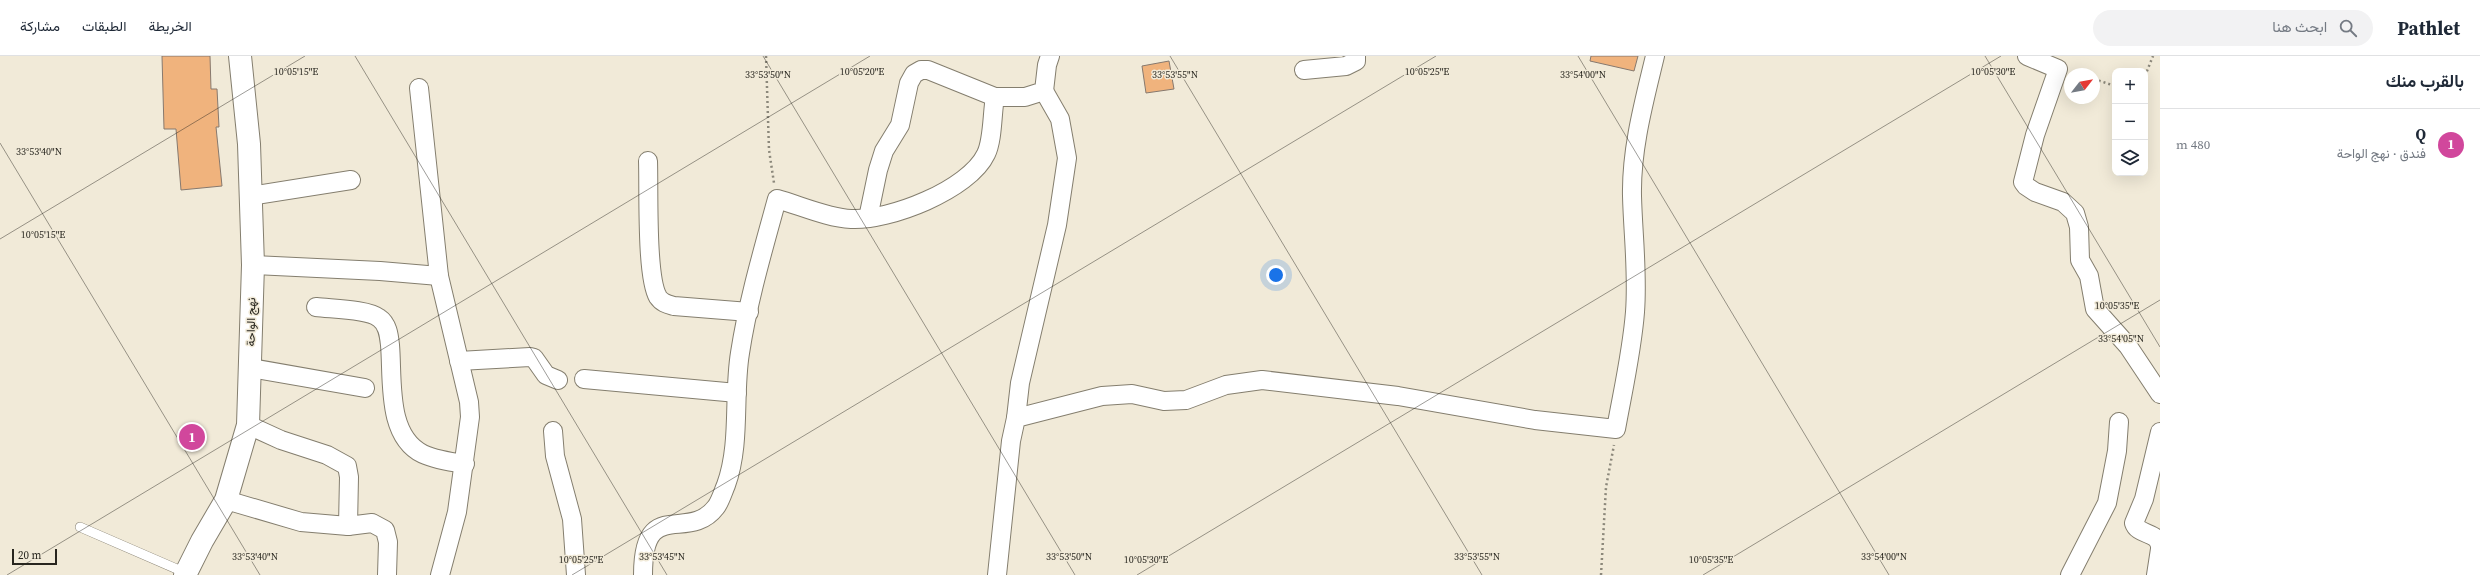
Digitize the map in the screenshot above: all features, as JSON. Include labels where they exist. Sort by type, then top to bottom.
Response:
[{"type":"street","name":"نهج الواحة","points":[[186,574],[202,541],[226,500],[248,426],[251,368],[250,317],[253,265],[248,137],[240,56]]},
{"type":"street","points":[[997,575],[1011,441],[1016,418],[1020,383],[1065,186],[1067,158],[1064,135],[1060,120],[1044,92],[1047,65],[1050,56]]},
{"type":"street","points":[[1304,70],[1346,66],[1356,61],[1356,56]]},
{"type":"street","points":[[1016,418],[1102,396],[1132,394],[1164,401],[1186,400],[1226,385],[1262,380],[1377,393],[1535,420],[1616,429],[1635,312],[1636,249],[1632,196],[1634,154],[1644,102],[1656,56]]},
{"type":"street","points":[[2027,56],[2058,69],[2035,135],[2023,182],[2035,192],[2063,202],[2075,213],[2079,227],[2080,260],[2089,276],[2095,309],[2128,346],[2160,394]]},
{"type":"street","points":[[868,218],[878,170],[884,151],[900,125],[909,83],[914,74],[921,70],[928,70],[995,97],[1025,97],[1044,92]]},
{"type":"street","points":[[419,88],[440,276],[470,417],[465,464],[457,512],[440,575]]},
{"type":"street","points":[[643,575],[643,556],[647,538],[657,528],[700,520],[716,508],[726,484],[732,453],[740,353],[755,274],[777,200],[850,219],[868,218],[890,214],[929,198],[958,183],[971,173],[987,153],[995,97]]},
{"type":"street","points":[[648,161],[652,273],[658,296],[663,303],[674,306],[748,312]]},
{"type":"street","points":[[250,196],[351,180]]},
{"type":"street","points":[[253,265],[372,270],[440,276]]},
{"type":"street","points":[[316,307],[369,314],[379,317],[389,334],[395,412],[403,434],[411,445],[422,453],[438,459],[465,464]]},
{"type":"street","points":[[459,361],[530,357],[534,358],[546,375],[558,380]]},
{"type":"street","points":[[251,368],[365,388]]},
{"type":"street","points":[[584,379],[736,393]]},
{"type":"street","points":[[2070,575],[2107,503],[2117,451],[2119,422]]},
{"type":"street","points":[[248,426],[281,440],[327,455],[347,466],[349,477],[348,526]]},
{"type":"street","points":[[553,431],[555,456],[572,519],[576,575]]},
{"type":"street","points":[[2156,575],[2160,542],[2154,536],[2139,530],[2134,523],[2144,499],[2160,432]]},
{"type":"street","points":[[226,500],[247,505],[276,517],[300,522],[348,526],[372,523],[384,530],[388,542],[387,575]]},
{"type":"lane","points":[[80,527],[186,574]]},
{"type":"path","points":[[766,56],[769,150],[777,200]]},
{"type":"path","points":[[2148,68],[2153,56]]},
{"type":"path","points":[[2100,82],[2112,85]]},
{"type":"path","points":[[1600,575],[1606,487],[1616,429]]},
{"type":"building","points":[[162,56],[210,56],[211,89],[217,89],[219,127],[216,127],[222,186],[181,190],[176,129],[164,129]]},
{"type":"building","points":[[1591,56],[1638,56],[1634,71],[1590,61]]},
{"type":"building","points":[[1169,61],[1174,89],[1146,93],[1142,66]]},
{"type":"place","name":"Q","points":[[192,437]]}]
